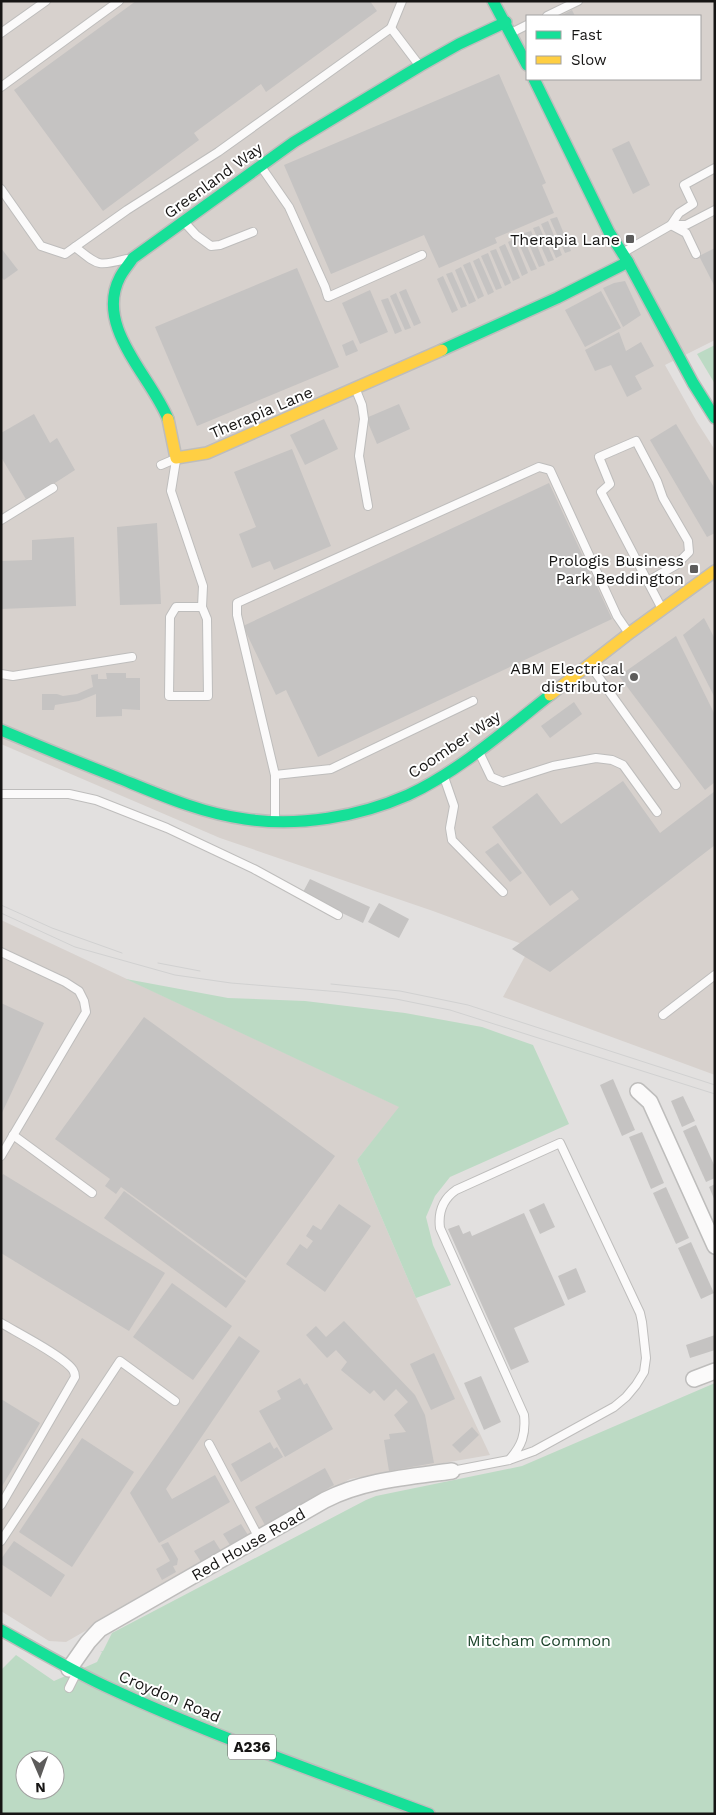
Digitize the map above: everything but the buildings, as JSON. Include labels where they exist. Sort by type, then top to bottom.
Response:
[{"type":"street","points":[[493,1],[506,22],[526,63]]},
{"type":"street","name":"Greenland Way","points":[[176,458],[167,416],[127,351],[115,325],[116,286],[123,269],[133,258],[294,142],[420,66],[506,22]]},
{"type":"street","points":[[534,80],[610,232],[693,383],[715,418]]},
{"type":"street","name":"Therapia Lane","points":[[176,458],[207,452],[355,389],[557,298],[625,257]]},
{"type":"street","name":"Coomber Way","points":[[1,730],[190,807],[246,819],[275,821],[309,820],[338,816],[372,807],[408,794],[479,751],[589,664],[715,571]]},
{"type":"street","points":[[638,1091],[650,1102],[715,1246]]},
{"type":"street","points":[[694,1379],[715,1371]]},
{"type":"street","name":"Red House Road","points":[[73,1671],[88,1642],[100,1629],[341,1492],[369,1483],[452,1471]]},
{"type":"street","name":"A236","points":[[1,1630],[73,1671]]},
{"type":"street","name":"Croydon Road","points":[[73,1671],[186,1721],[429,1814]]},
{"type":"lane","points":[[1,33],[46,1]]},
{"type":"lane","points":[[1,87],[119,1]]},
{"type":"lane","points":[[1,189],[42,246],[65,254],[127,210],[218,152],[391,28],[402,1]]},
{"type":"lane","points":[[549,15],[578,1]]},
{"type":"lane","points":[[511,33],[526,26]]},
{"type":"lane","points":[[391,28],[420,66]]},
{"type":"lane","points":[[261,166],[289,207],[328,297],[422,255]]},
{"type":"lane","points":[[625,257],[671,225],[679,213],[693,204],[684,185],[715,168]]},
{"type":"lane","points":[[671,225],[686,225],[715,210]]},
{"type":"lane","points":[[184,221],[196,235],[211,246],[220,245],[253,232]]},
{"type":"lane","points":[[671,225],[686,233],[696,254]]},
{"type":"lane","points":[[75,247],[95,263],[110,264],[133,258]]},
{"type":"lane","points":[[355,389],[362,406],[364,419],[359,456],[368,506]]},
{"type":"lane","points":[[648,581],[676,565],[689,552],[688,540],[663,498],[657,480],[636,440],[599,457],[610,484],[601,492],[662,609]]},
{"type":"lane","points":[[160,465],[176,458]]},
{"type":"lane","points":[[176,458],[171,491],[203,586],[202,607],[207,619],[208,696],[169,696],[170,617],[176,607],[202,607]]},
{"type":"lane","points":[[275,821],[275,775],[237,615],[237,603],[539,467],[550,470],[617,616],[629,634]]},
{"type":"lane","points":[[1,520],[52,488]]},
{"type":"lane","points":[[1,674],[13,676],[132,657]]},
{"type":"lane","points":[[589,664],[676,785]]},
{"type":"lane","points":[[275,775],[331,768],[473,701]]},
{"type":"lane","points":[[479,751],[491,777],[503,782],[553,766],[596,758],[612,760],[623,764],[657,812]]},
{"type":"lane","points":[[443,774],[454,806],[450,828],[452,840],[503,892]]},
{"type":"lane","points":[[1,794],[69,794],[96,800],[167,828],[245,865],[338,915]]},
{"type":"lane","points":[[1,952],[65,982],[79,991],[84,1001],[86,1012],[1,1156]]},
{"type":"lane","points":[[664,1015],[715,975]]},
{"type":"lane","points":[[13,1135],[92,1193]]},
{"type":"lane","points":[[452,1471],[510,1460],[534,1451],[614,1407],[626,1397],[644,1372],[646,1358],[640,1313],[560,1143],[456,1190],[446,1200],[440,1213],[440,1228],[524,1416],[524,1439],[510,1460]]},
{"type":"lane","points":[[1,1323],[39,1344],[69,1366],[74,1372],[75,1377],[1,1505]]},
{"type":"lane","points":[[1,1541],[120,1361],[175,1401]]},
{"type":"lane","points":[[210,1444],[259,1538]]},
{"type":"lane","points":[[69,1688],[73,1671]]},
{"type":"shaded area","points":[[1,1],[715,1],[715,340],[665,365],[715,450],[715,1075],[503,997],[530,947],[433,911],[220,838],[1,744]]},
{"type":"shaded area","points":[[1,920],[400,1107],[357,1160],[416,1298],[490,1455],[350,1479],[66,1642],[49,1641],[1,1611]]},
{"type":"green space","points":[[715,345],[715,384],[697,354]]},
{"type":"green space","points":[[126,979],[228,998],[305,1001],[405,1013],[482,1027],[533,1045],[569,1124],[450,1177],[435,1196],[426,1217],[433,1245],[451,1285],[416,1298],[357,1160],[399,1107]]},
{"type":"green space","name":"Mitcham Common","points":[[715,1383],[715,1814],[1,1814],[1,1670],[16,1655],[54,1681],[97,1662],[102,1652],[100,1652],[103,1651],[112,1633],[376,1496],[522,1466]]},
{"type":"tram line","points":[[1,905],[52,928],[122,953]]},
{"type":"tram line","points":[[1,913],[75,947],[175,975],[231,983],[341,992],[396,999],[450,1010],[715,1094]]},
{"type":"tram line","points":[[158,963],[200,971]]},
{"type":"tram line","points":[[331,984],[400,991],[468,1005],[715,1085]]},
{"type":"traffic: fast","points":[[493,1],[526,63]]},
{"type":"traffic: fast","points":[[168,419],[128,351],[119,333],[114,314],[114,296],[120,277],[133,258],[294,142],[420,66],[459,44],[506,22]]},
{"type":"traffic: fast","points":[[534,80],[609,232],[628,262],[693,383],[715,418]]},
{"type":"traffic: fast","points":[[442,350],[557,298],[628,262]]},
{"type":"traffic: fast","points":[[1,730],[195,808],[245,819],[286,822],[307,821],[369,809],[408,795],[464,762],[550,695]]},
{"type":"traffic: fast","points":[[1,1630],[78,1673],[145,1704],[266,1753],[429,1814]]},
{"type":"traffic: slow","points":[[168,419],[176,458],[207,453],[442,350]]},
{"type":"traffic: slow","points":[[550,695],[631,632],[715,571]]},
{"type":"place","name":"Therapia Lane","points":[[630,239]]},
{"type":"place","name":"Prologis Business Park Beddington","points":[[694,569]]},
{"type":"place","name":"ABM Electrical distributor","points":[[634,677]]}]
